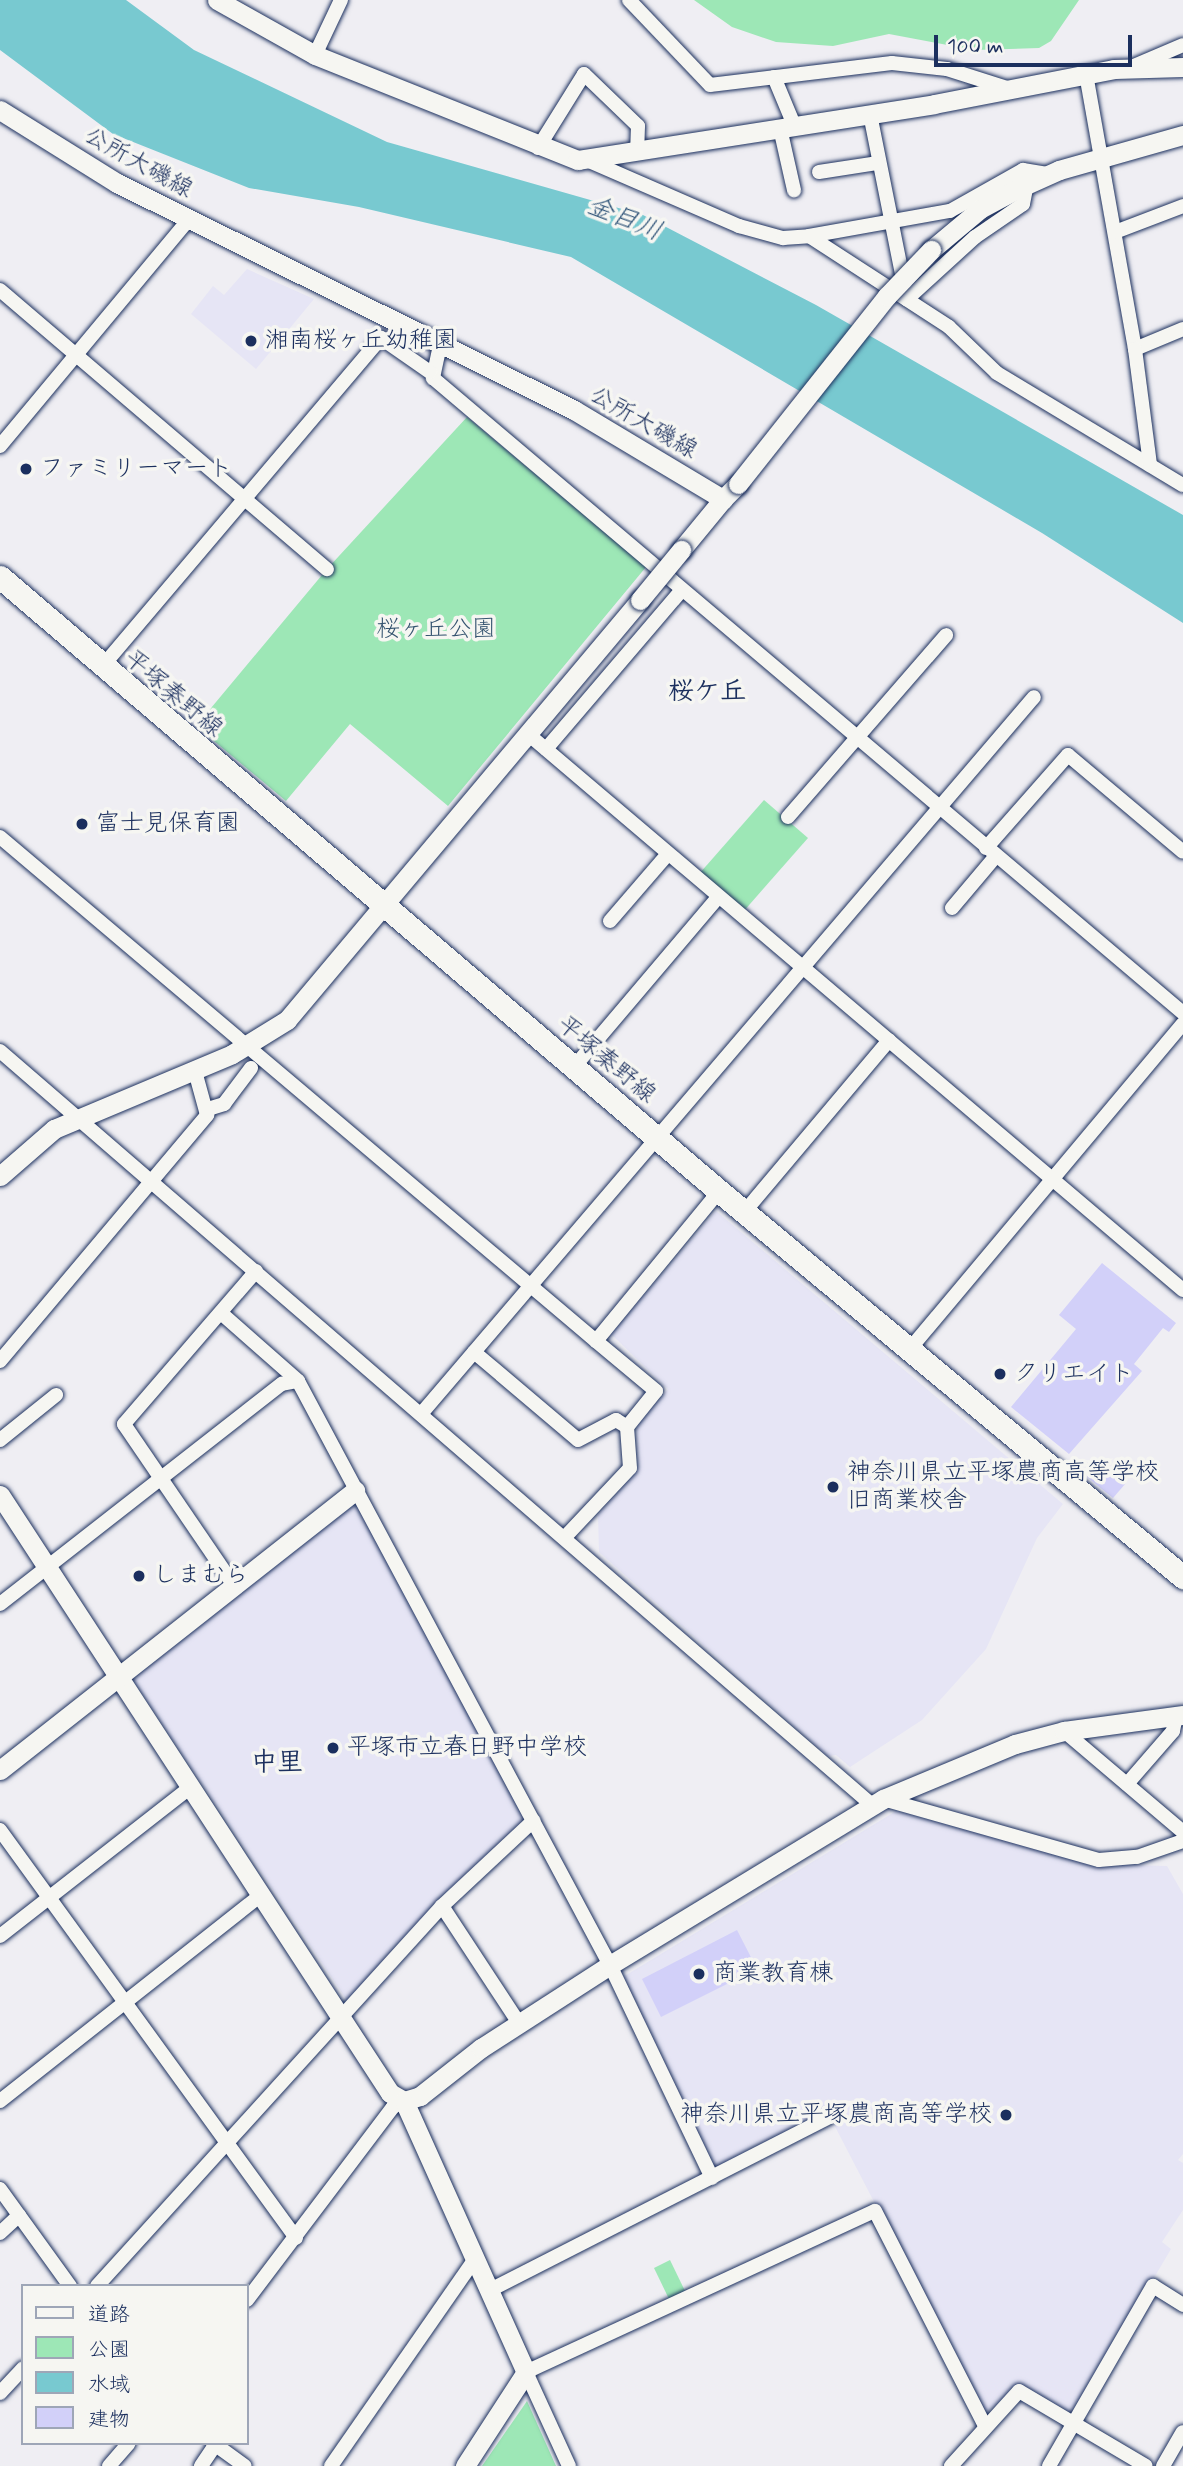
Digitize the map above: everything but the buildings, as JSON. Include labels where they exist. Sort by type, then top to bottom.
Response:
[{"type":"main road","name":"平塚秦野線","points":[[0,577],[101,668],[656,1138],[746,1210],[909,1350],[1183,1577]]},
{"type":"street","points":[[218,0],[315,55],[538,148],[587,160],[739,226],[783,238],[809,236],[950,211],[1023,170],[1049,174]]},
{"type":"street","points":[[315,55],[341,0]]},
{"type":"street","points":[[629,0],[710,85],[892,64],[947,69],[1011,89]]},
{"type":"street","points":[[1132,66],[1183,45]]},
{"type":"street","points":[[587,160],[870,114],[1132,66],[1183,67]]},
{"type":"street","points":[[538,148],[584,74],[638,126],[637,152]]},
{"type":"street","points":[[1086,74],[1135,349],[1150,465]]},
{"type":"street","points":[[774,77],[787,126],[794,190]]},
{"type":"street","name":"公所大磯線","points":[[0,110],[117,183],[574,410],[723,499]]},
{"type":"street","points":[[870,114],[888,223],[907,299]]},
{"type":"street","points":[[0,1176],[54,1129],[195,1072],[248,1046],[286,1020],[738,484],[887,296],[931,250],[980,209],[1027,184],[1100,157],[1183,135]]},
{"type":"street","points":[[819,172],[878,163]]},
{"type":"street","points":[[907,299],[975,237],[1023,204],[1027,184]]},
{"type":"street","points":[[1115,232],[1183,206]]},
{"type":"street","points":[[0,446],[189,219]]},
{"type":"street","points":[[809,236],[949,327],[997,373],[1183,485]]},
{"type":"street","points":[[0,290],[327,569]]},
{"type":"street","points":[[1135,349],[1183,329]]},
{"type":"street","points":[[101,668],[381,338],[430,372],[856,739],[1183,1013]]},
{"type":"street","points":[[430,372],[440,345]]},
{"type":"street","points":[[546,749],[681,590]]},
{"type":"street","points":[[788,817],[946,635]]},
{"type":"street","points":[[421,1414],[1034,697]]},
{"type":"street","points":[[528,734],[667,855],[1183,1290]]},
{"type":"street","points":[[952,908],[991,852],[1068,755],[1183,852]]},
{"type":"street","points":[[0,837],[656,1391],[627,1427],[630,1468],[566,1536]]},
{"type":"street","points":[[610,921],[667,855]]},
{"type":"street","points":[[574,1068],[718,897]]},
{"type":"street","points":[[909,1350],[1183,1024]]},
{"type":"street","points":[[746,1210],[889,1040]]},
{"type":"street","points":[[0,1051],[878,1803],[1099,1860],[1136,1857],[1183,1841]]},
{"type":"street","points":[[0,1361],[153,1182],[208,1109],[223,1104],[251,1068]]},
{"type":"street","points":[[195,1072],[208,1109]]},
{"type":"street","points":[[596,1341],[719,1191]]},
{"type":"street","points":[[235,1587],[124,1424],[256,1272]]},
{"type":"street","points":[[221,1313],[298,1381],[610,1965],[712,2178]]},
{"type":"street","points":[[474,1352],[578,1440],[616,1420],[627,1427]]},
{"type":"street","points":[[0,1604],[282,1384],[298,1381]]},
{"type":"street","points":[[0,1440],[56,1395]]},
{"type":"street","points":[[0,1770],[355,1492]]},
{"type":"street","points":[[0,1495],[342,2015],[390,2093],[404,2101],[569,2466]]},
{"type":"street","points":[[248,2300],[393,2107],[420,2096],[519,2023],[610,1965],[878,1803],[942,1771],[1064,1731],[1180,1716]]},
{"type":"street","points":[[1127,1784],[1173,1731],[1180,1716]]},
{"type":"street","points":[[1064,1731],[1183,1832]]},
{"type":"street","points":[[0,1936],[191,1787]]},
{"type":"street","points":[[99,2284],[442,1906],[533,1821]]},
{"type":"street","points":[[0,1830],[296,2238]]},
{"type":"street","points":[[0,2101],[262,1894]]},
{"type":"street","points":[[442,1906],[519,2023]]},
{"type":"street","points":[[490,2290],[830,2118]]},
{"type":"street","points":[[0,2189],[69,2284]]},
{"type":"street","points":[[465,2466],[526,2372],[875,2211],[985,2426]]},
{"type":"street","points":[[0,2233],[19,2215]]},
{"type":"street","points":[[331,2466],[476,2257]]},
{"type":"street","points":[[1049,2466],[1153,2286],[1183,2305]]},
{"type":"street","points":[[0,2393],[21,2370]]},
{"type":"street","points":[[951,2466],[1019,2391],[1146,2466]]},
{"type":"street","points":[[1163,2466],[1183,2432]]},
{"type":"street","points":[[109,2466],[127,2445]]},
{"type":"street","points":[[201,2466],[213,2445]]},
{"type":"street","points":[[215,2445],[245,2466]]},
{"type":"shaded area","name":"湘南桜ヶ丘幼稚園","points":[[247,269],[314,299],[256,369],[191,314],[213,286],[224,295]]},
{"type":"shaded area","name":"神奈川県立平塚農商高等学校 旧商業校舎","points":[[716,1211],[1063,1504],[1037,1538],[986,1649],[922,1720],[850,1767],[836,1755],[828,1756],[599,1552],[598,1515],[638,1470],[637,1426],[668,1389],[611,1334]]},
{"type":"shaded area","name":"平塚市立春日野中学校","points":[[351,1505],[357,1505],[527,1819],[348,2002],[131,1677]]},
{"type":"shaded area","name":"神奈川県立平塚農商高等学校","points":[[896,1811],[1094,1864],[1167,1866],[1183,1894],[1183,2154],[1178,2160],[1183,2163],[1183,2210],[1162,2242],[1171,2249],[1072,2417],[1018,2387],[984,2414],[828,2113],[714,2172],[623,1977]]},
{"type":"green space","points":[[694,0],[1079,0],[1051,41],[1039,48],[974,50],[889,34],[833,46],[776,42],[732,27]]},
{"type":"green space","name":"桜ヶ丘公園","points":[[467,417],[646,567],[448,806],[350,724],[286,801],[196,726],[327,569]]},
{"type":"green space","points":[[764,800],[808,838],[743,912],[699,874]]},
{"type":"green space","points":[[670,2260],[685,2291],[669,2299],[654,2268]]},
{"type":"green space","points":[[527,2401],[556,2466],[482,2466]]},
{"type":"water","name":"金目川","points":[[0,0],[126,0],[194,50],[387,142],[643,215],[816,305],[1183,515],[1183,623],[1042,533],[571,257],[359,207],[249,188],[113,134],[0,50]]},
{"type":"place","name":"湘南桜ヶ丘幼稚園","points":[[251,341]]},
{"type":"place","name":"ファミリーマート","points":[[26,469]]},
{"type":"place","name":"富士見保育園","points":[[82,824]]},
{"type":"place","name":"クリエイト","points":[[1000,1374]]},
{"type":"place","name":"神奈川県立平塚農商高等学校 旧商業校舎","points":[[833,1487]]},
{"type":"place","name":"しまむら","points":[[139,1576]]},
{"type":"place","name":"平塚市立春日野中学校","points":[[333,1748]]},
{"type":"place","name":"商業教育棟","points":[[699,1974]]},
{"type":"place","name":"神奈川県立平塚農商高等学校","points":[[1006,2115]]},
{"type":"district","name":"桜ケ丘","points":[[707,693]]},
{"type":"district","name":"中里","points":[[277,1764]]}]
